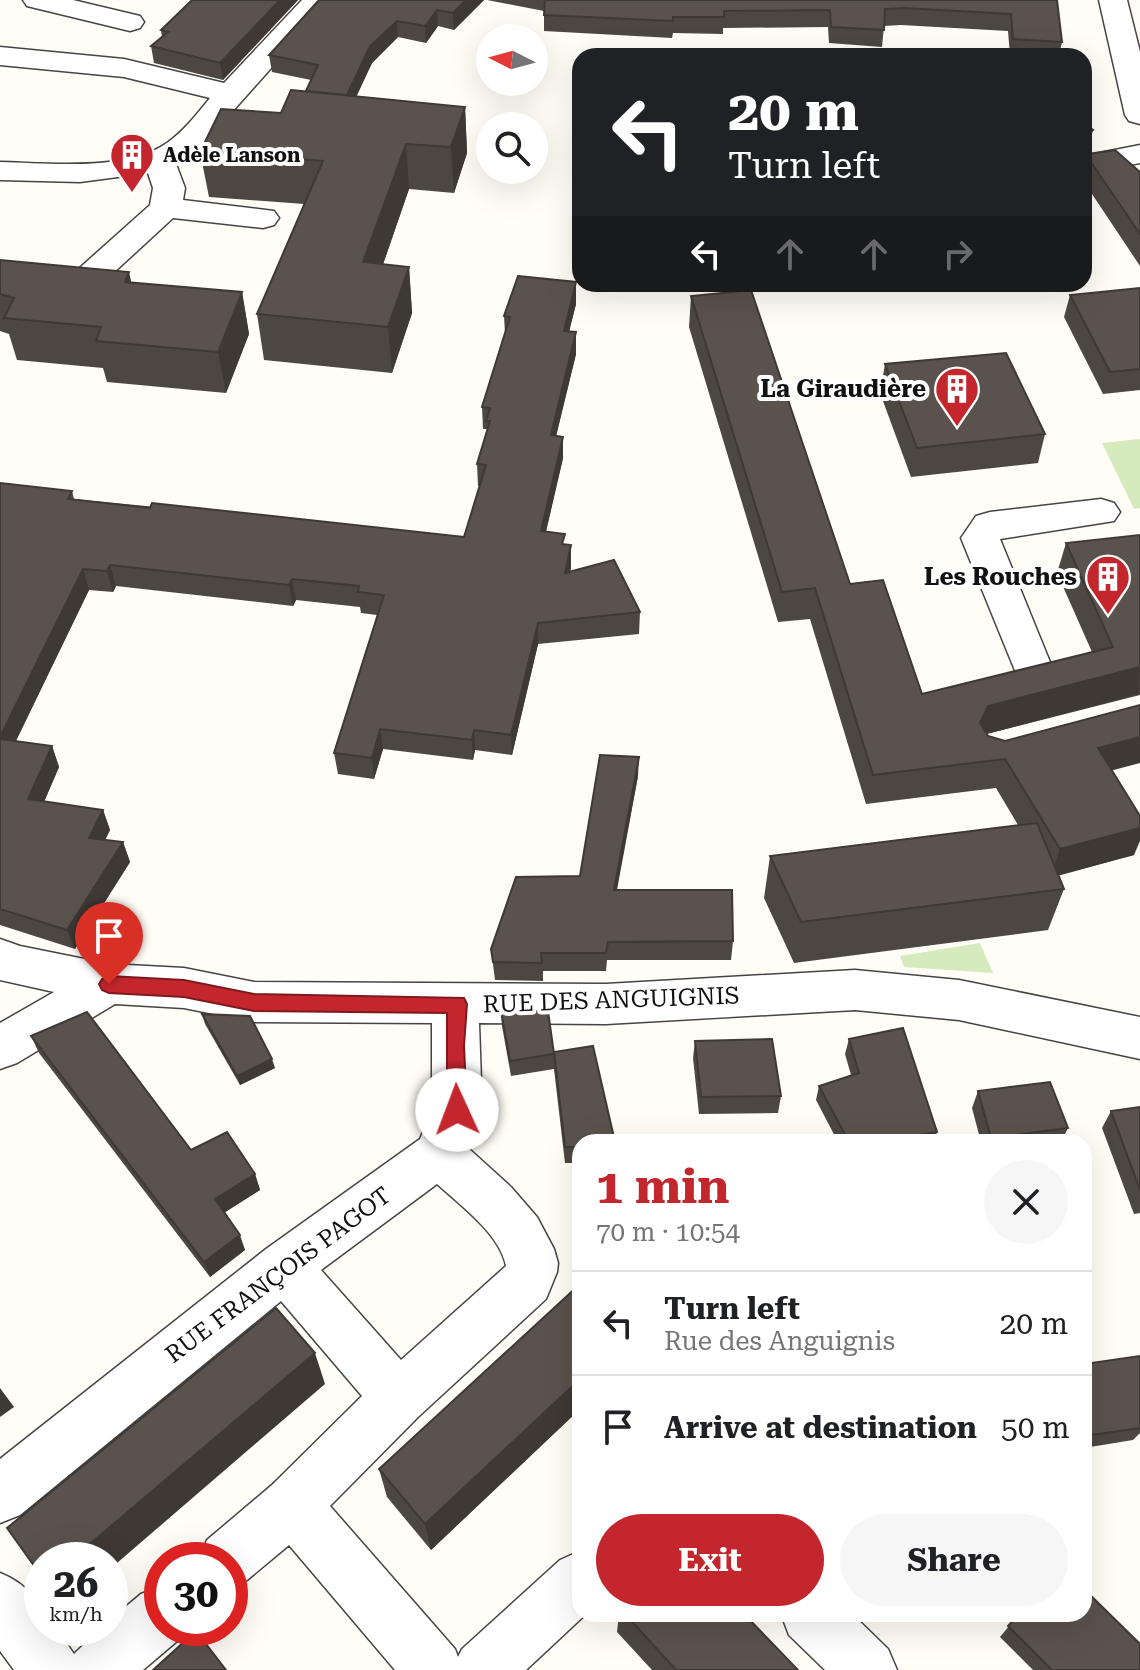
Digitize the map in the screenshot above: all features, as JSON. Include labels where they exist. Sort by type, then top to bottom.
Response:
[{"type":"street","points":[[37,0],[130,22]]},
{"type":"street","points":[[0,171],[89,172],[159,160],[230,109],[318,0]]},
{"type":"street","points":[[1113,0],[1140,115]]},
{"type":"street","points":[[10,29],[230,109]]},
{"type":"street","points":[[1092,163],[1140,154]]},
{"type":"street","points":[[86,280],[166,208],[169,188],[159,160]]},
{"type":"street","points":[[166,208],[263,218]]},
{"type":"street","points":[[1032,667],[980,538],[990,525],[1101,512]]},
{"type":"street","name":"RUE DES ANGUIGNIS","points":[[3,972],[109,984],[184,988],[254,1002],[606,1004],[855,990],[959,1000],[1140,1038]]},
{"type":"street","points":[[0,1048],[109,984]]},
{"type":"street","points":[[248,1542],[292,1505],[399,1398],[527,1281],[533,1266],[528,1252],[498,1207],[439,1154],[457,1110],[454,1046],[457,1004]]},
{"type":"street","name":"RUE FRANÇOIS PAGOT","points":[[0,1495],[284,1266],[439,1154]]},
{"type":"street","points":[[284,1266],[399,1398]]},
{"type":"street","points":[[292,1505],[434,1670]]},
{"type":"street","points":[[483,1670],[572,1587]]},
{"type":"street","points":[[0,1602],[51,1670]]},
{"type":"street","points":[[818,1622],[867,1670]]},
{"type":"street","points":[[97,1670],[144,1630]]},
{"type":"green space","points":[[1140,439],[1140,508],[1134,509],[1102,443]]},
{"type":"green space","points":[[980,943],[993,973],[904,967],[900,956]]},
{"type":"building","points":[[192,0],[280,0],[220,63],[151,46],[168,32],[161,30]]},
{"type":"building","points":[[319,0],[466,0],[453,13],[437,10],[425,26],[397,21],[370,46],[347,95],[306,91],[318,65],[269,55]]},
{"type":"building","points":[[545,0],[1057,0],[1062,42],[1013,39],[1011,14],[885,9],[884,30],[831,27],[830,10],[724,11],[724,17],[673,17],[673,21],[544,15]]},
{"type":"building","points":[[291,90],[465,107],[451,147],[406,144],[363,262],[409,267],[388,327],[257,314],[323,161],[200,152],[221,109],[281,113]]},
{"type":"building","points":[[1115,150],[1140,172],[1140,234],[1092,164],[1092,153]]},
{"type":"building","points":[[0,260],[129,272],[125,282],[242,292],[218,352],[96,341],[101,327],[4,318],[14,298],[0,294]]},
{"type":"building","points":[[518,276],[572,282],[574,292],[564,331],[576,332],[551,435],[563,437],[541,531],[565,534],[562,544],[571,545],[565,573],[614,560],[640,612],[538,623],[511,735],[474,730],[472,740],[380,729],[372,758],[334,753],[384,595],[358,592],[359,586],[292,579],[289,585],[110,565],[107,571],[83,569],[0,737],[0,483],[72,491],[68,499],[150,508],[152,503],[464,537],[486,465],[477,464],[490,421],[486,421],[490,408],[482,407],[510,317],[504,316]]},
{"type":"building","points":[[1140,288],[1140,369],[1110,372],[1070,295]]},
{"type":"building","points":[[752,292],[850,584],[883,580],[922,694],[1113,647],[1066,543],[1140,535],[1140,667],[988,706],[980,723],[988,736],[1005,741],[1140,705],[1140,737],[1098,748],[1140,816],[1140,828],[1060,849],[1005,759],[873,775],[815,588],[782,592],[691,296]]},
{"type":"building","points":[[1006,353],[1045,434],[917,448],[885,364]]},
{"type":"building","points":[[0,739],[52,746],[28,799],[103,810],[89,838],[123,842],[67,930],[0,909]]},
{"type":"building","points":[[600,755],[639,757],[614,890],[732,890],[733,941],[608,942],[606,953],[541,953],[542,963],[493,962],[491,949],[516,877],[580,876]]},
{"type":"building","points":[[1037,823],[1064,889],[801,922],[770,856]]},
{"type":"building","points":[[501,1011],[548,1011],[554,1054],[510,1061]]},
{"type":"building","points":[[87,1012],[191,1150],[227,1132],[255,1174],[215,1199],[240,1235],[204,1262],[31,1036]]},
{"type":"building","points":[[202,1014],[250,1016],[272,1059],[237,1076]]},
{"type":"building","points":[[903,1028],[937,1132],[845,1134],[819,1086],[859,1073],[849,1039]]},
{"type":"building","points":[[772,1039],[781,1096],[701,1097],[695,1041]]},
{"type":"building","points":[[593,1046],[613,1134],[572,1134],[572,1147],[565,1147],[554,1052]]},
{"type":"building","points":[[1050,1082],[1068,1128],[1022,1134],[990,1134],[978,1091]]},
{"type":"building","points":[[1140,1107],[1140,1190],[1111,1111]]},
{"type":"building","points":[[572,1291],[572,1386],[425,1524],[379,1469]]},
{"type":"building","points":[[276,1308],[315,1353],[92,1542],[24,1542],[24,1552],[7,1528]]},
{"type":"building","points":[[1140,1356],[1140,1428],[1092,1435],[1092,1363]]},
{"type":"building","points":[[1092,1597],[1140,1644],[1140,1670],[1052,1670],[1008,1626],[1012,1622],[1092,1622]]},
{"type":"building","points":[[632,1622],[752,1622],[798,1670],[676,1670]]},
{"type":"building","points":[[179,1646],[208,1646],[226,1670],[153,1670]]},
{"type":"place","name":"Adèle Lanson","points":[[132,194]]},
{"type":"place","name":"La Giraudière","points":[[957,428]]},
{"type":"place","name":"Les Rouches","points":[[1108,616]]},
{"type":"route","points":[[109,984],[184,988],[254,1002],[457,1004],[454,1046],[457,1110]]}]
